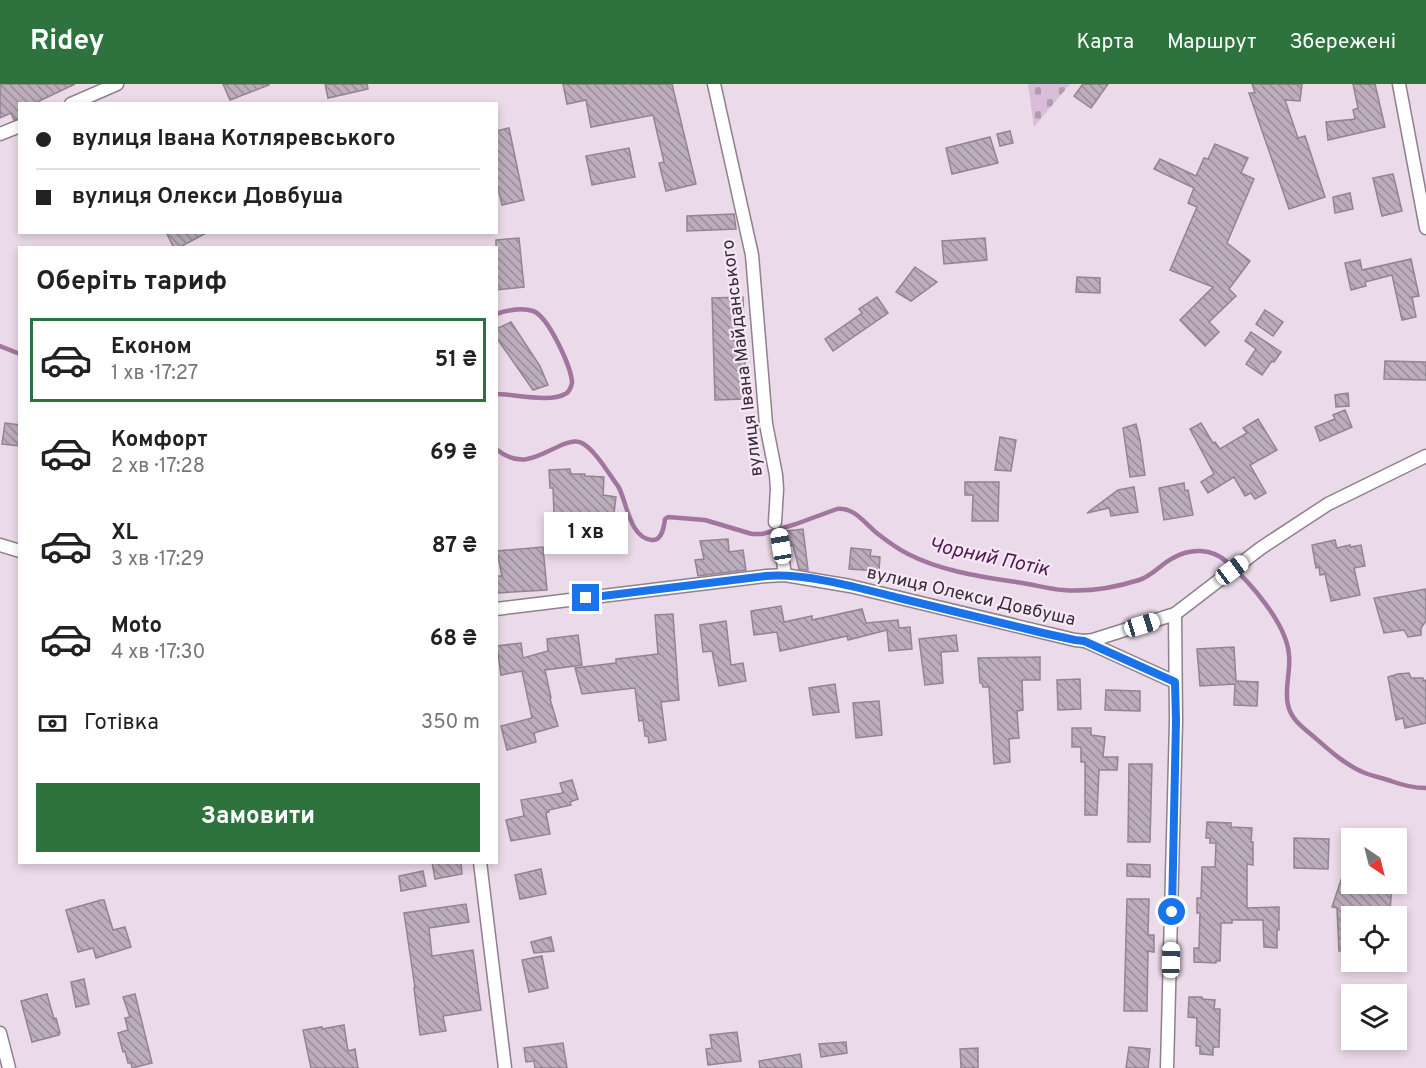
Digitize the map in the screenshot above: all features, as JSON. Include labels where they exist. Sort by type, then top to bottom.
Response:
[{"type":"street","name":"вулиця Івана Майданського","points":[[714,84],[752,255],[766,424],[776,482],[777,528],[785,575]]},
{"type":"street","points":[[1400,84],[1426,228]]},
{"type":"street","points":[[76,102],[113,85]]},
{"type":"street","points":[[0,134],[18,127]]},
{"type":"street","name":"вулиця Олекси Довбуша","points":[[498,609],[785,575],[850,586],[1084,641],[1175,614],[1290,528],[1336,499],[1426,456]]},
{"type":"street","points":[[0,545],[18,550]]},
{"type":"street","points":[[1167,1068],[1176,769],[1175,614]]},
{"type":"street","points":[[1084,641],[1175,682]]},
{"type":"street","points":[[480,864],[505,1068]]},
{"type":"street","points":[[0,1033],[9,1068]]},
{"type":"green space","points":[[1028,84],[1070,84],[1034,127]]},
{"type":"building","points":[[0,84],[75,84],[37,102],[18,102],[18,119],[14,120],[11,113],[0,118]]},
{"type":"building","points":[[223,84],[269,84],[269,85],[230,100]]},
{"type":"building","points":[[325,84],[367,84],[368,89],[328,98]]},
{"type":"building","points":[[563,84],[672,84],[696,184],[666,191],[659,163],[664,162],[653,115],[591,127],[586,100],[567,104]]},
{"type":"building","points":[[1083,84],[1108,84],[1091,108],[1074,96]]},
{"type":"building","points":[[1252,84],[1302,84],[1300,101],[1285,100],[1298,138],[1305,136],[1325,197],[1289,209],[1249,93],[1255,93]]},
{"type":"building","points":[[1353,84],[1375,84],[1385,127],[1328,140],[1326,122],[1355,119],[1353,110],[1358,108]]},
{"type":"building","points":[[509,128],[524,200],[502,205],[498,188],[498,131]]},
{"type":"building","points":[[1010,131],[1013,143],[1000,146],[997,134]]},
{"type":"building","points":[[990,137],[998,163],[952,174],[946,148]]},
{"type":"building","points":[[1215,144],[1248,158],[1241,173],[1254,179],[1227,243],[1250,261],[1229,289],[1236,296],[1209,322],[1219,332],[1205,346],[1180,320],[1213,287],[1170,270],[1197,207],[1188,203],[1194,188],[1154,169],[1160,159],[1196,176],[1204,158],[1208,159]]},
{"type":"building","points":[[629,148],[635,177],[592,185],[586,156]]},
{"type":"building","points":[[1393,174],[1402,211],[1382,216],[1373,178]]},
{"type":"building","points":[[1350,193],[1353,209],[1335,213],[1333,197]]},
{"type":"building","points":[[734,214],[736,229],[687,231],[687,216]]},
{"type":"building","points":[[167,234],[204,234],[182,246],[173,246]]},
{"type":"building","points":[[519,238],[524,287],[498,290],[496,240]]},
{"type":"building","points":[[985,238],[987,260],[944,264],[942,241]]},
{"type":"building","points":[[1411,259],[1419,296],[1412,297],[1416,317],[1402,320],[1392,275],[1365,282],[1366,286],[1351,290],[1345,263],[1360,260],[1362,270]]},
{"type":"building","points":[[915,267],[937,282],[911,301],[896,292]]},
{"type":"building","points":[[1077,277],[1100,278],[1100,293],[1076,292]]},
{"type":"building","points":[[743,297],[746,399],[715,400],[712,298]]},
{"type":"building","points":[[877,297],[888,313],[833,351],[825,339],[862,313],[859,309]]},
{"type":"building","points":[[1265,310],[1283,322],[1273,336],[1256,324]]},
{"type":"building","points":[[511,322],[540,366],[548,385],[533,390],[498,340],[498,328]]},
{"type":"building","points":[[1251,332],[1281,352],[1262,375],[1246,364],[1256,349],[1245,341]]},
{"type":"building","points":[[1385,361],[1426,362],[1426,380],[1384,379]]},
{"type":"building","points":[[1348,393],[1349,406],[1336,407],[1335,395]]},
{"type":"building","points":[[1345,410],[1352,427],[1320,441],[1315,427],[1335,419],[1333,415]]},
{"type":"building","points":[[1258,419],[1277,450],[1250,465],[1266,493],[1255,499],[1251,493],[1245,496],[1234,477],[1208,493],[1201,482],[1214,474],[1190,429],[1201,423],[1213,443],[1215,442],[1220,449],[1247,433],[1243,428]]},
{"type":"building","points":[[5,423],[18,425],[18,446],[2,444]]},
{"type":"building","points":[[1136,424],[1145,475],[1130,477],[1123,428]]},
{"type":"building","points":[[1000,437],[1016,440],[1011,471],[995,470]]},
{"type":"building","points":[[570,469],[571,474],[604,477],[603,495],[616,497],[614,513],[554,515],[553,488],[550,488],[549,470]]},
{"type":"building","points":[[965,482],[999,482],[998,521],[972,521],[973,495],[965,495]]},
{"type":"building","points":[[1184,483],[1185,491],[1188,490],[1193,515],[1164,520],[1159,488]]},
{"type":"building","points":[[1134,487],[1138,512],[1111,516],[1109,508],[1087,513],[1118,490]]},
{"type":"building","points":[[803,529],[808,570],[799,569],[793,545],[789,546],[787,531]]},
{"type":"building","points":[[728,539],[729,552],[743,550],[746,570],[698,576],[695,560],[704,559],[700,541]]},
{"type":"building","points":[[1335,540],[1337,548],[1361,545],[1365,566],[1354,568],[1360,595],[1331,601],[1325,574],[1320,575],[1319,567],[1316,568],[1312,545]]},
{"type":"building","points":[[543,547],[547,590],[498,593],[498,576],[502,576],[498,551]]},
{"type":"building","points":[[851,548],[871,550],[870,556],[880,557],[879,571],[849,569]]},
{"type":"building","points":[[1426,589],[1426,621],[1421,628],[1421,635],[1408,637],[1404,630],[1384,633],[1374,598]]},
{"type":"building","points":[[781,606],[784,622],[812,616],[812,620],[862,609],[866,623],[898,620],[899,628],[910,627],[912,649],[889,651],[887,630],[848,640],[847,636],[780,651],[777,632],[754,635],[751,611]]},
{"type":"building","points":[[673,614],[679,700],[661,702],[666,740],[649,743],[648,736],[645,736],[643,720],[639,721],[635,688],[582,694],[575,668],[616,663],[616,659],[658,654],[655,615]]},
{"type":"building","points":[[726,621],[731,665],[743,663],[746,681],[719,686],[712,651],[703,652],[700,625]]},
{"type":"building","points":[[578,635],[582,665],[545,670],[558,726],[534,733],[536,742],[507,750],[501,726],[532,718],[522,671],[501,675],[498,646],[521,643],[523,658],[548,651],[547,639]]},
{"type":"building","points":[[956,635],[958,651],[941,652],[943,683],[925,685],[919,639]]},
{"type":"building","points":[[1234,647],[1236,681],[1258,682],[1257,706],[1234,705],[1235,684],[1200,686],[1197,649]]},
{"type":"building","points":[[1040,657],[1040,680],[1022,680],[1023,710],[1017,711],[1019,738],[1009,739],[1010,762],[994,764],[989,687],[983,687],[980,683],[978,658]]},
{"type":"building","points":[[1409,673],[1411,678],[1426,680],[1426,723],[1405,728],[1403,718],[1396,720],[1388,677]]},
{"type":"building","points":[[1080,679],[1081,709],[1058,710],[1057,680]]},
{"type":"building","points":[[835,684],[839,712],[813,715],[809,688]]},
{"type":"building","points":[[1106,690],[1140,691],[1140,711],[1105,710]]},
{"type":"building","points":[[879,701],[882,735],[856,738],[853,703]]},
{"type":"building","points":[[1072,728],[1091,728],[1091,735],[1105,737],[1103,757],[1118,757],[1117,770],[1099,770],[1097,815],[1085,815],[1085,762],[1081,762],[1081,747],[1072,747]]},
{"type":"building","points":[[1129,764],[1152,764],[1150,842],[1128,842]]},
{"type":"building","points":[[572,780],[578,799],[570,802],[571,805],[549,810],[546,813],[550,834],[511,841],[506,820],[524,816],[521,800],[563,793],[560,783]]},
{"type":"building","points":[[1207,822],[1231,823],[1231,827],[1252,828],[1253,865],[1247,864],[1247,908],[1279,907],[1277,948],[1264,947],[1263,920],[1232,920],[1232,923],[1221,923],[1220,961],[1216,963],[1194,962],[1194,948],[1199,948],[1200,913],[1197,913],[1197,898],[1201,898],[1202,867],[1215,867],[1216,843],[1210,843],[1210,838],[1206,838]]},
{"type":"building","points":[[1294,838],[1329,839],[1328,869],[1294,868]]},
{"type":"building","points":[[432,864],[461,864],[462,874],[435,879]]},
{"type":"building","points":[[1127,864],[1150,865],[1150,877],[1127,876]]},
{"type":"building","points":[[541,869],[546,894],[520,899],[515,875]]},
{"type":"building","points":[[423,871],[426,886],[401,891],[399,876]]},
{"type":"building","points":[[1341,880],[1341,894],[1391,894],[1390,906],[1341,906],[1341,951],[1339,951],[1337,908],[1332,907]]},
{"type":"building","points":[[1127,899],[1149,899],[1148,935],[1154,935],[1154,952],[1148,951],[1147,1011],[1124,1011]]},
{"type":"building","points":[[104,900],[113,930],[125,927],[131,947],[96,958],[93,948],[78,952],[66,910]]},
{"type":"building","points":[[466,904],[469,922],[429,928],[432,956],[473,950],[481,1010],[443,1016],[446,1031],[420,1035],[404,913]]},
{"type":"building","points":[[551,937],[554,951],[534,953],[531,942]]},
{"type":"building","points":[[542,956],[548,988],[529,992],[522,960]]},
{"type":"building","points":[[84,979],[89,1004],[76,1007],[71,982]]},
{"type":"building","points":[[47,994],[60,1033],[32,1042],[21,1001]]},
{"type":"building","points":[[135,994],[152,1063],[132,1068],[125,1051],[123,1052],[118,1033],[128,1030],[125,1018],[130,1017],[123,997]]},
{"type":"building","points":[[1189,997],[1215,1000],[1214,1009],[1220,1009],[1219,1047],[1213,1047],[1213,1055],[1200,1054],[1200,1046],[1196,1046],[1197,1018],[1188,1017]]},
{"type":"building","points":[[344,1025],[348,1051],[355,1049],[358,1068],[311,1068],[303,1030]]},
{"type":"building","points":[[737,1032],[741,1061],[708,1065],[706,1049],[712,1048],[710,1035]]},
{"type":"building","points":[[846,1042],[847,1053],[821,1057],[819,1044]]},
{"type":"building","points":[[563,1043],[567,1068],[535,1068],[534,1061],[526,1062],[524,1048]]},
{"type":"building","points":[[1129,1047],[1150,1049],[1148,1068],[1126,1068]]},
{"type":"building","points":[[978,1048],[978,1068],[961,1068],[960,1049]]},
{"type":"building","points":[[800,1054],[802,1068],[760,1068],[759,1061]]},
{"type":"waterway","name":"Чорний Потік","points":[[498,313],[524,309],[539,315],[558,343],[568,366],[572,383],[567,393],[558,397],[498,394]]},
{"type":"waterway","name":"Чорний Потік","points":[[0,346],[18,353]]},
{"type":"waterway","name":"Чорний Потік","points":[[498,450],[514,459],[522,460],[538,456],[564,444],[576,441],[582,443],[597,457],[618,486],[638,533],[652,540],[660,536],[665,519],[668,517],[705,520],[752,534],[762,534],[843,509],[854,513],[900,550],[949,570],[1053,589],[1072,590],[1101,589],[1139,580],[1186,552],[1201,551],[1215,554],[1227,562],[1256,592],[1282,630],[1289,655],[1288,705],[1297,722],[1338,757],[1358,770],[1404,785],[1426,788]]},
{"type":"route","points":[[586,598],[785,575],[850,586],[1084,641],[1175,682],[1172,912]]}]
